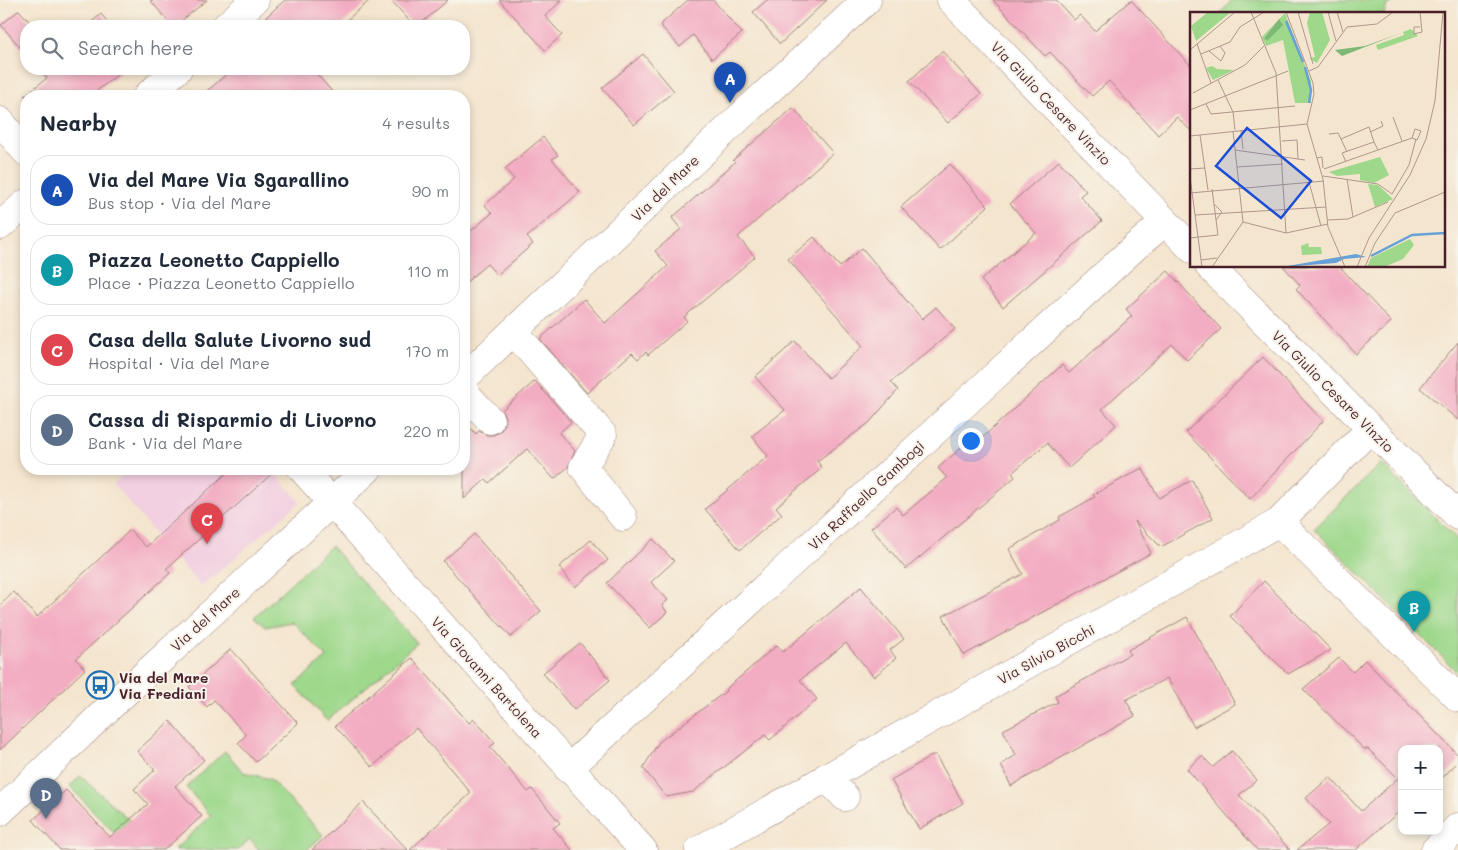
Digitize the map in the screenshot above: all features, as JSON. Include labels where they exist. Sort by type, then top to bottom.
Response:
[{"type":"street","points":[[233,20],[255,0]]},
{"type":"street","name":"Via del Mare","points":[[470,372],[741,116],[868,0]]},
{"type":"street","name":"Via Giulio Cesare Vinzio","points":[[951,0],[1190,247]]},
{"type":"street","points":[[154,90],[171,75]]},
{"type":"street","points":[[0,121],[20,145]]},
{"type":"street","points":[[0,226],[20,208]]},
{"type":"street","name":"Via Raffaello Gambogi","points":[[568,769],[1136,246],[1165,222]]},
{"type":"street","name":"Via Giulio Cesare Vinzio","points":[[1211,268],[1458,516]]},
{"type":"street","points":[[514,332],[603,436],[583,467],[623,517]]},
{"type":"street","points":[[470,398],[490,420]]},
{"type":"street","name":"Via Silvio Bicchi","points":[[699,850],[1279,522],[1370,429]]},
{"type":"street","name":"Via Giovanni Bartolena","points":[[307,475],[568,769],[643,850]]},
{"type":"street","name":"Via del Mare","points":[[3,804],[362,475]]},
{"type":"street","points":[[1279,522],[1458,698]]},
{"type":"street","points":[[826,777],[845,797]]},
{"type":"street","points":[[1435,850],[1458,827]]},
{"type":"shaded area","points":[[123,475],[276,475],[300,502],[201,587],[113,484]]},
{"type":"green space","points":[[1232,0],[1357,0],[1360,2],[1362,0],[1399,0],[1387,5],[1385,12],[1222,12]]},
{"type":"green space","points":[[1381,463],[1458,540],[1458,673],[1314,529]]},
{"type":"green space","points":[[331,546],[417,643],[327,721],[295,685],[327,657],[292,622],[265,627],[254,617]]},
{"type":"green space","points":[[225,751],[243,772],[270,779],[323,835],[307,850],[259,850],[250,839],[238,850],[174,850],[211,816],[186,787]]},
{"type":"green space","points":[[80,776],[163,850],[131,850],[70,787]]},
{"type":"building","points":[[150,0],[207,0],[182,20],[167,20]]},
{"type":"building","points":[[285,0],[370,0],[347,20],[263,20]]},
{"type":"building","points":[[391,0],[448,0],[425,20],[409,20]]},
{"type":"building","points":[[499,0],[562,0],[545,16],[562,35],[545,50]]},
{"type":"building","points":[[688,0],[713,0],[742,33],[712,59],[693,35],[680,47],[660,25]]},
{"type":"building","points":[[767,0],[827,0],[780,44],[753,12]]},
{"type":"building","points":[[993,0],[1056,0],[1074,20],[1080,15],[1095,31],[1131,0],[1190,65],[1190,130],[1177,117],[1158,135],[1109,81],[1092,96],[1050,52],[1045,56]]},
{"type":"building","points":[[19,10],[28,20],[20,20],[20,47],[1,25]]},
{"type":"building","points":[[101,14],[106,20],[94,20]]},
{"type":"building","points":[[942,51],[981,94],[948,123],[909,81]]},
{"type":"building","points":[[643,54],[674,91],[634,125],[602,88]]},
{"type":"building","points":[[44,75],[117,75],[98,90],[32,90],[47,78]]},
{"type":"building","points":[[226,75],[317,75],[331,90],[208,90]]},
{"type":"building","points":[[793,108],[833,153],[738,237],[755,257],[684,317],[687,321],[648,355],[646,352],[638,359],[632,353],[587,393],[540,339],[584,299],[605,323],[668,266],[655,251],[681,229],[672,218],[735,162],[733,160]]},
{"type":"building","points":[[543,137],[558,155],[552,159],[580,192],[527,237],[533,244],[497,275],[487,264],[470,279],[470,232],[492,213],[485,205],[514,179],[505,169]]},
{"type":"building","points":[[1059,161],[1086,191],[1080,196],[1102,221],[1003,307],[981,280],[1036,233],[1010,204]]},
{"type":"building","points":[[950,164],[988,206],[940,250],[901,207]]},
{"type":"building","points":[[814,237],[840,267],[862,248],[922,319],[936,307],[955,329],[891,382],[898,390],[869,423],[817,461],[822,468],[776,507],[782,514],[740,550],[705,509],[768,456],[752,436],[785,410],[755,377],[795,341],[828,378],[863,346],[788,259]]},
{"type":"building","points":[[1285,268],[1341,268],[1391,322],[1356,354],[1296,289],[1300,285]]},
{"type":"building","points":[[1168,271],[1221,329],[1187,360],[1172,344],[1102,409],[1116,425],[1069,468],[1047,443],[1012,473],[1015,477],[906,569],[871,528],[896,507],[903,515],[947,478],[938,468],[977,434],[981,439],[1062,365],[1069,373],[1132,316],[1126,309]]},
{"type":"building","points":[[1458,342],[1458,420],[1420,388]]},
{"type":"building","points":[[1263,357],[1323,421],[1250,499],[1186,432]]},
{"type":"building","points":[[535,381],[571,422],[559,433],[575,451],[568,467],[554,479],[527,449],[489,483],[486,479],[464,499],[464,475],[470,475],[470,428],[476,434],[479,431],[486,435],[500,432],[505,424],[502,410]]},
{"type":"building","points":[[1142,468],[1159,498],[1192,480],[1213,518],[1161,547],[1135,521],[1151,553],[964,655],[943,616],[1023,574],[1009,549],[1060,520],[1059,517],[1095,497],[1093,495]]},
{"type":"building","points":[[224,475],[270,475],[166,569],[170,573],[76,659],[85,669],[0,750],[0,605],[14,592],[37,617],[130,530],[146,547]]},
{"type":"building","points":[[474,534],[541,611],[511,637],[443,561]]},
{"type":"building","points":[[653,539],[674,561],[651,582],[668,600],[662,605],[667,612],[650,628],[607,583]]},
{"type":"building","points":[[591,540],[608,560],[575,587],[559,567]]},
{"type":"building","points":[[1264,581],[1331,650],[1288,674],[1230,616]]},
{"type":"building","points":[[861,587],[904,639],[890,650],[896,658],[874,677],[846,643],[800,680],[817,699],[770,740],[765,735],[693,792],[666,797],[643,768],[659,742],[726,691],[777,645],[783,652]]},
{"type":"building","points":[[1187,617],[1235,704],[1194,727],[1167,678],[1126,700],[1135,716],[1011,786],[1001,765],[1016,755],[1003,730],[1058,702],[1055,696],[1130,654],[1128,650]]},
{"type":"building","points":[[580,643],[610,680],[574,710],[543,673]]},
{"type":"building","points":[[231,649],[298,723],[256,762],[238,743],[246,735],[214,700],[207,707],[189,687]]},
{"type":"building","points":[[412,658],[469,723],[474,719],[495,743],[490,747],[528,792],[532,789],[560,823],[553,828],[572,850],[410,850],[471,793],[416,728],[372,767],[335,726]]},
{"type":"building","points":[[1339,658],[1353,672],[1365,660],[1458,755],[1458,762],[1443,777],[1443,745],[1398,745],[1398,778],[1368,749],[1364,749],[1303,689]]},
{"type":"building","points":[[170,721],[204,760],[175,786],[202,816],[164,850],[60,850],[33,820],[66,790],[110,837],[148,804],[134,789],[155,770],[137,751]]},
{"type":"building","points":[[1232,751],[1257,780],[1239,795],[1290,850],[1257,850],[1187,769],[1202,756],[1213,767]]},
{"type":"building","points":[[935,754],[963,803],[919,829],[891,780]]},
{"type":"building","points":[[1330,777],[1361,811],[1398,778],[1398,813],[1356,850],[1297,850],[1329,824],[1306,798]]},
{"type":"building","points":[[363,802],[408,850],[312,850]]},
{"type":"place","name":"Via del Mare Via Sgarallino","points":[[730,103]]},
{"type":"place","name":"Casa della Salute Livorno sud","points":[[207,544]]},
{"type":"place","name":"Piazza Leonetto Cappiello","points":[[1414,632]]},
{"type":"place","name":"Via del Mare Via Frediani","points":[[100,685]]},
{"type":"place","name":"Cassa di Risparmio di Livorno","points":[[46,819]]}]
